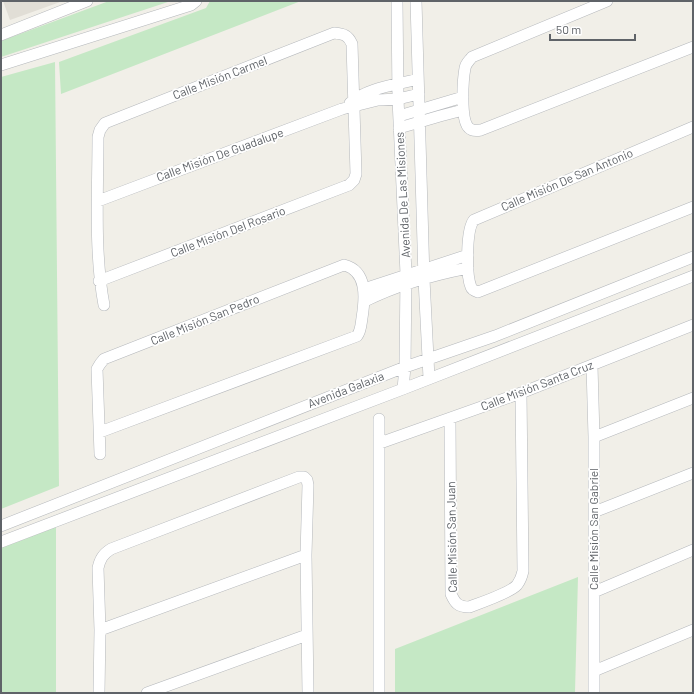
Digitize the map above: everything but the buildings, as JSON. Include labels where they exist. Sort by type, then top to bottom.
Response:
[{"type":"street","points":[[1,35],[87,1]]},
{"type":"street","points":[[1,65],[191,4],[196,1]]},
{"type":"street","name":"Avenida De Las Misiones","points":[[397,1],[398,99],[406,279],[405,367],[403,389]]},
{"type":"street","name":"Avenida De Las Misiones","points":[[416,1],[424,274],[429,378]]},
{"type":"street","points":[[607,1],[472,58],[465,66],[462,97],[466,124],[469,128],[475,131],[481,130],[693,47]]},
{"type":"street","name":"Calle Misión Carmel","points":[[98,201],[98,137],[100,130],[105,123],[334,33],[343,34],[349,37],[352,44],[354,103]]},
{"type":"street","name":"Calle Misión De Guadalupe","points":[[98,201],[342,109],[375,90],[418,79]]},
{"type":"street","name":"Calle Misión De Guadalupe","points":[[354,103],[398,99],[419,94]]},
{"type":"street","points":[[399,116],[462,97]]},
{"type":"street","name":"Calle Misión Del Rosario","points":[[99,281],[349,185],[354,180],[356,174],[354,103]]},
{"type":"street","points":[[399,128],[463,110]]},
{"type":"street","name":"Calle Misión De San Antonio","points":[[693,127],[474,220],[470,229],[468,254],[468,268],[471,287],[478,292],[693,207]]},
{"type":"street","points":[[98,201],[99,281],[104,305]]},
{"type":"street","points":[[424,274],[468,254]]},
{"type":"street","name":"Avenida Galaxia","points":[[1,526],[405,367],[495,336],[693,257]]},
{"type":"street","name":"Calle Misión San Pedro","points":[[100,432],[356,336],[360,331],[365,300],[361,279],[351,266],[344,265],[104,359],[97,369],[100,454]]},
{"type":"street","points":[[364,289],[424,274],[468,268]]},
{"type":"street","name":"Avenida Galaxia","points":[[1,542],[403,389],[693,276]]},
{"type":"street","points":[[365,300],[406,279]]},
{"type":"street","name":"Calle Misión Santa Cruz","points":[[380,443],[450,419],[592,366],[693,325]]},
{"type":"street","points":[[495,336],[499,352]]},
{"type":"street","name":"Calle Misión San Gabriel","points":[[592,366],[594,437],[594,693]]},
{"type":"street","name":"Calle Misión San Juan","points":[[450,419],[451,594],[456,604],[462,607],[468,607],[508,591],[516,586],[523,571],[521,392]]},
{"type":"street","points":[[594,437],[693,398]]},
{"type":"street","points":[[379,419],[379,693]]},
{"type":"street","points":[[594,512],[693,473]]},
{"type":"street","points":[[99,693],[100,630],[98,568],[104,553],[110,549],[299,477],[304,477],[307,480],[308,486],[306,554],[308,693]]},
{"type":"street","points":[[594,592],[693,550]]},
{"type":"street","points":[[100,630],[306,554]]},
{"type":"street","points":[[594,670],[693,630]]},
{"type":"street","points":[[147,693],[307,635]]},
{"type":"shaded area","points":[[3,1],[63,1],[10,20]]},
{"type":"green space","points":[[109,1],[171,1],[1,57],[1,41]]},
{"type":"green space","points":[[210,1],[301,1],[61,94],[59,62],[206,8]]},
{"type":"green space","points":[[55,62],[59,486],[1,509],[1,77]]},
{"type":"green space","points":[[56,527],[56,693],[1,693],[1,548]]},
{"type":"green space","points":[[578,577],[575,692],[395,693],[395,649]]}]
